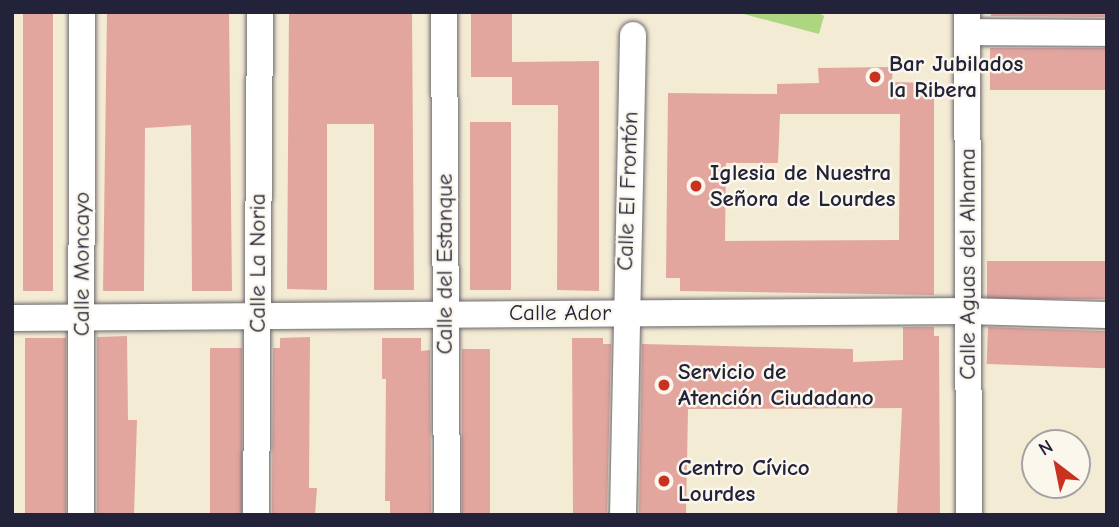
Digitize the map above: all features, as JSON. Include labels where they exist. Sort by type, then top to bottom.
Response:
[{"type":"street","name":"Calle Moncayo","points":[[81,515],[82,12]]},
{"type":"street","name":"Calle La Noria","points":[[256,515],[260,12]]},
{"type":"street","name":"Calle del Estanque","points":[[444,12],[447,515]]},
{"type":"street","points":[[967,22],[1107,33]]},
{"type":"street","name":"Calle Aguas del Alhama","points":[[967,22],[966,311],[970,515]]},
{"type":"street","name":"Calle El Frontón","points":[[623,515],[624,312],[633,35]]},
{"type":"street","name":"Calle Ador","points":[[12,318],[624,312],[966,311],[1107,314]]},
{"type":"green space","points":[[817,12],[824,16],[819,34],[740,13]]},
{"type":"building","points":[[23,12],[53,12],[53,291],[23,291]]},
{"type":"building","points":[[107,12],[229,12],[232,291],[192,291],[191,125],[145,128],[144,291],[103,291]]},
{"type":"building","points":[[289,12],[412,12],[414,290],[374,290],[374,124],[327,124],[327,290],[287,289]]},
{"type":"building","points":[[471,12],[512,12],[512,62],[599,61],[599,291],[557,290],[558,105],[512,105],[512,77],[471,77]]},
{"type":"building","points":[[991,12],[1107,12],[1107,17],[991,16]]},
{"type":"building","points":[[990,48],[1107,48],[1107,90],[990,90]]},
{"type":"building","points":[[893,67],[892,82],[934,83],[934,295],[680,291],[680,278],[666,278],[668,93],[777,94],[777,84],[819,83],[818,68]],"holes":[[[780,114],[900,114],[899,240],[725,241],[726,163],[778,163]]]},
{"type":"building","points":[[470,122],[511,122],[511,290],[470,290]]},
{"type":"building","points":[[987,261],[1107,261],[1107,299],[987,299]]},
{"type":"building","points":[[903,327],[934,327],[934,336],[939,336],[940,515],[897,515],[902,408],[688,409],[686,515],[639,515],[642,344],[853,349],[853,362],[903,360]]},
{"type":"building","points":[[988,327],[1107,331],[1106,368],[987,364]]},
{"type":"building","points":[[127,336],[128,420],[137,420],[134,515],[97,515],[97,337]]},
{"type":"building","points":[[310,337],[309,488],[317,488],[315,515],[272,515],[273,348],[280,348],[280,338]]},
{"type":"building","points":[[25,338],[66,338],[66,515],[25,515]]},
{"type":"building","points":[[382,338],[421,338],[421,351],[430,350],[431,515],[390,515],[390,501],[385,501],[386,379],[382,379]]},
{"type":"building","points":[[572,338],[603,338],[603,344],[611,344],[607,515],[573,515]]},
{"type":"building","points":[[210,348],[242,348],[242,515],[210,515]]},
{"type":"building","points":[[462,349],[490,349],[490,515],[462,515]]},
{"type":"place","name":"Bar Jubilados la Ribera","points":[[875,77]]},
{"type":"place","name":"Iglesia de Nuestra Señora de Lourdes","points":[[696,186]]},
{"type":"place","name":"Servicio de Atención Ciudadano","points":[[664,385]]},
{"type":"place","name":"Centro Cívico Lourdes","points":[[664,481]]}]
